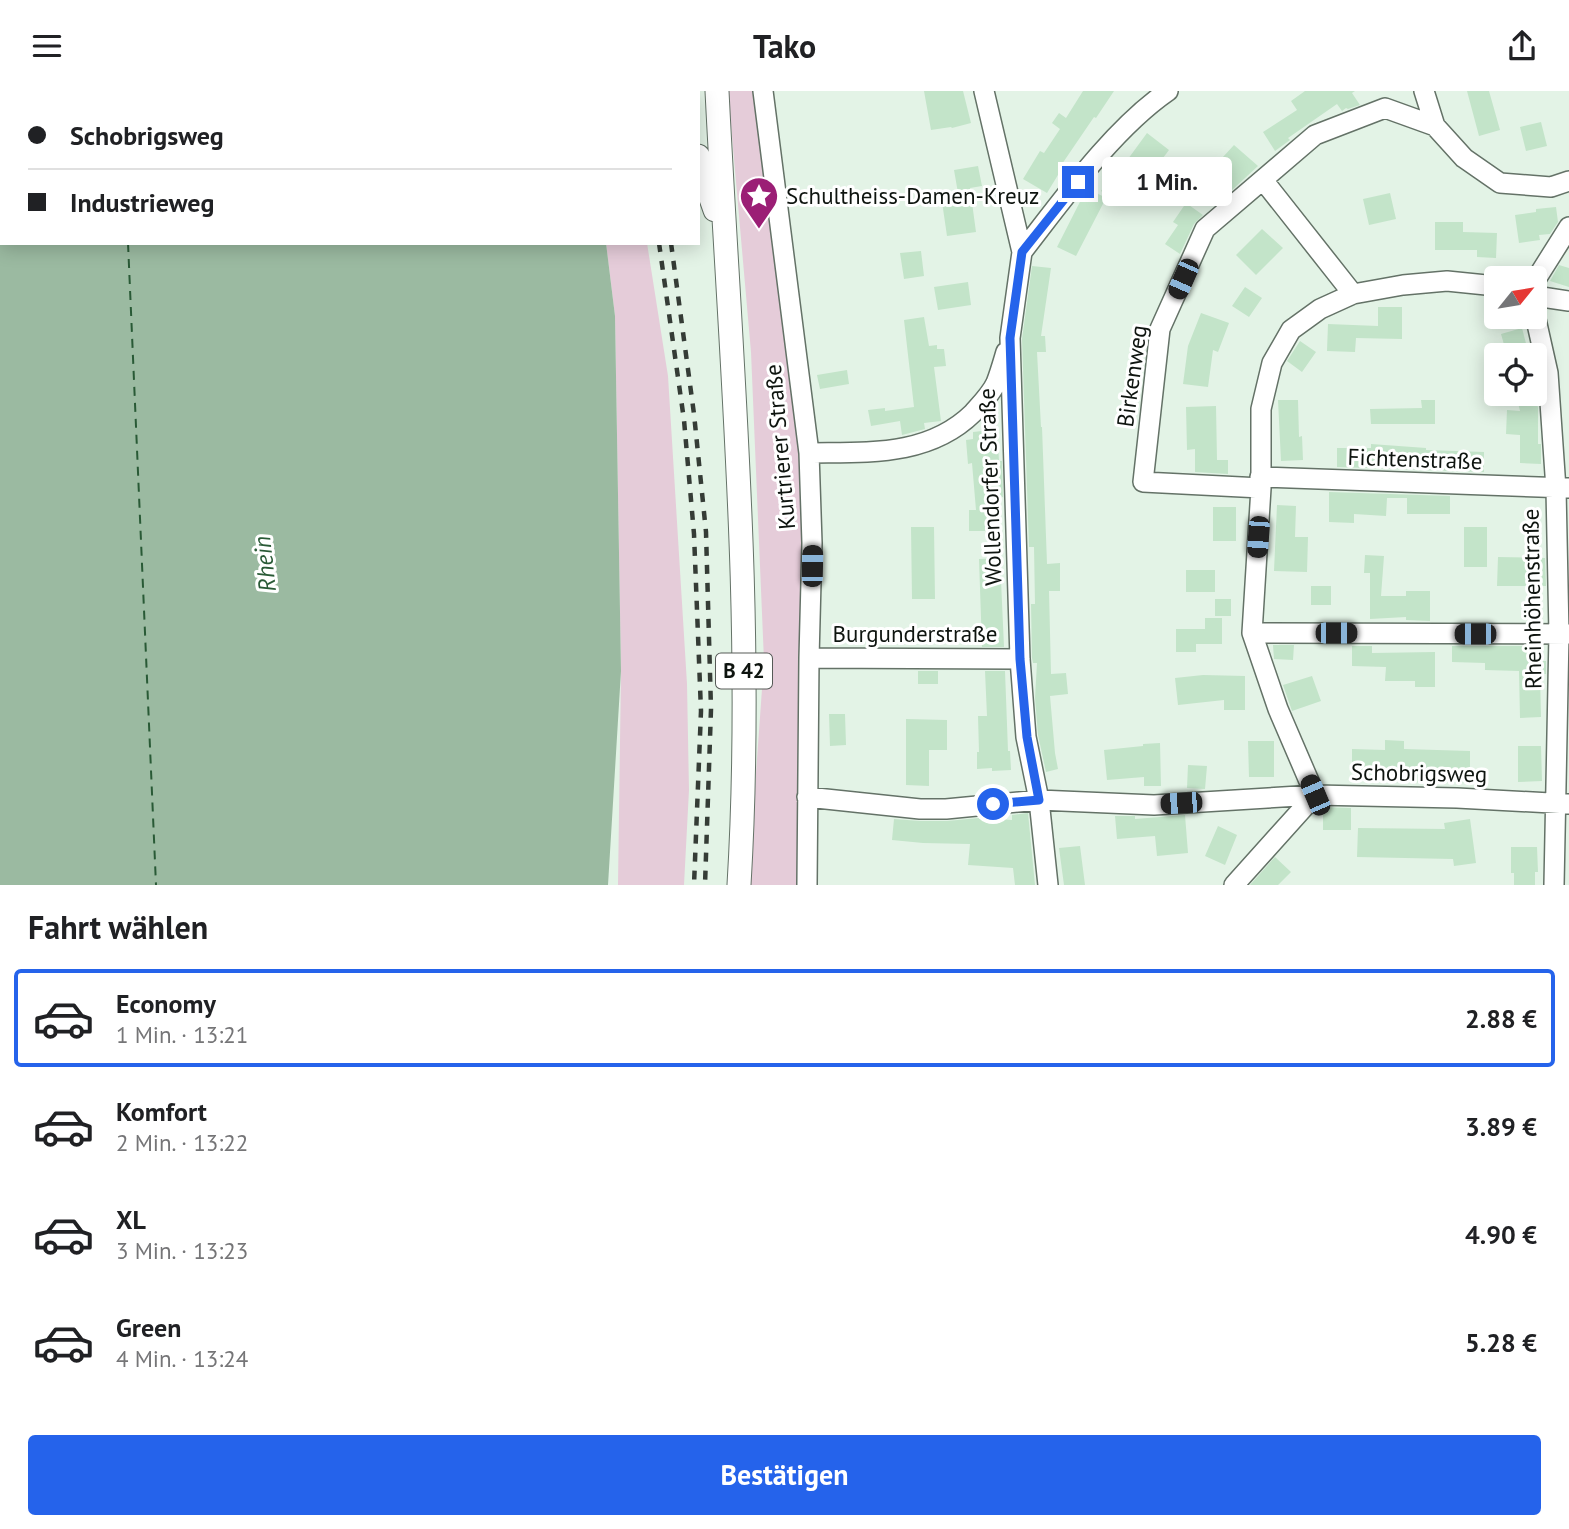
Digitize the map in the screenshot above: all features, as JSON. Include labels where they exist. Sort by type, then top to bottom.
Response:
[{"type":"main road","name":"B 42","points":[[717,91],[742,548],[744,733],[739,885]]},
{"type":"main road","name":"B 42","points":[[700,164],[723,231]]},
{"type":"street","name":"Kurtrierer Straße","points":[[763,91],[809,453],[812,543],[807,885]]},
{"type":"street","name":"Wollendorfer Straße","points":[[984,91],[1022,252],[1010,338],[1020,659],[1027,737],[1039,800],[1048,885]]},
{"type":"street","points":[[1022,252],[1110,143],[1168,91]]},
{"type":"street","points":[[1424,91],[1435,126],[1464,158],[1500,183],[1551,187],[1569,181]]},
{"type":"street","name":"Birkenweg","points":[[1260,483],[1143,482],[1160,330],[1205,229],[1315,135],[1384,108],[1435,126]]},
{"type":"street","points":[[1263,180],[1353,294]]},
{"type":"street","points":[[1544,266],[1569,227]]},
{"type":"street","points":[[1234,885],[1315,795],[1278,709],[1252,633],[1261,409],[1272,363],[1291,330],[1320,309],[1353,294],[1447,281],[1484,285]]},
{"type":"street","points":[[1547,298],[1569,301]]},
{"type":"street","name":"Rheinhöhenstraße","points":[[1539,329],[1548,373],[1562,489],[1562,804],[1553,885]]},
{"type":"street","points":[[809,453],[905,449],[927,443],[965,420],[983,403],[996,384],[1010,338]]},
{"type":"street","name":"Fichtenstraße","points":[[1260,483],[1562,489]]},
{"type":"street","points":[[1252,633],[1564,634]]},
{"type":"street","name":"Burgunderstraße","points":[[809,657],[1020,659]]},
{"type":"street","name":"Schobrigsweg","points":[[807,797],[920,809],[1039,800],[1154,805],[1315,795],[1457,797],[1562,804]]},
{"type":"shaded area","points":[[728,91],[757,91],[804,459],[805,787],[797,885],[748,885],[764,661],[751,352]]},
{"type":"shaded area","points":[[606,245],[647,245],[668,376],[687,684],[689,790],[684,885],[618,885],[621,671],[615,316]]},
{"type":"water","name":"Rhein","points":[[0,245],[606,245],[615,316],[621,671],[608,885],[0,885]]},
{"type":"building","points":[[924,91],[963,91],[971,123],[931,130]]},
{"type":"building","points":[[1083,91],[1114,91],[1062,164],[1064,165],[1047,193],[1023,179],[1040,151],[1044,153],[1060,129],[1052,123],[1059,113],[1066,118]]},
{"type":"building","points":[[1305,91],[1355,91],[1352,93],[1360,105],[1342,111],[1337,104],[1288,138],[1290,140],[1275,151],[1263,132],[1297,110],[1291,101]]},
{"type":"building","points":[[1467,91],[1489,91],[1500,130],[1479,136]]},
{"type":"building","points":[[1541,122],[1547,146],[1526,151],[1520,127]]},
{"type":"building","points":[[1147,133],[1169,150],[1154,170],[1149,167],[1123,204],[1101,191]]},
{"type":"building","points":[[1234,145],[1258,166],[1232,190],[1211,170]]},
{"type":"building","points":[[978,166],[982,186],[970,188],[976,232],[947,236],[941,195],[958,193],[954,170]]},
{"type":"building","points":[[1087,188],[1106,198],[1076,256],[1057,247]]},
{"type":"building","points":[[1390,193],[1396,219],[1369,225],[1363,199]]},
{"type":"building","points":[[1186,203],[1203,215],[1194,224],[1180,254],[1165,244],[1178,225],[1173,222]]},
{"type":"building","points":[[1556,207],[1558,222],[1550,234],[1539,235],[1540,240],[1519,243],[1515,215]]},
{"type":"building","points":[[1435,222],[1463,222],[1463,232],[1497,233],[1496,258],[1477,257],[1477,250],[1435,250]]},
{"type":"building","points":[[1262,229],[1283,248],[1256,275],[1236,255]]},
{"type":"building","points":[[921,251],[924,276],[904,279],[900,253]]},
{"type":"building","points":[[1559,265],[1569,268],[1569,287],[1550,281]]},
{"type":"building","points":[[1032,266],[1051,268],[1041,336],[1045,336],[1046,352],[1037,352],[1047,564],[1060,563],[1060,591],[1049,591],[1051,674],[1066,673],[1068,694],[1050,696],[1058,769],[1046,772],[1038,735],[1035,698],[1037,663],[1033,663],[1032,658],[1034,547],[1029,547],[1022,339]]},
{"type":"building","points":[[968,282],[971,305],[938,310],[934,287]]},
{"type":"building","points":[[1245,287],[1262,298],[1249,317],[1232,306]]},
{"type":"building","points":[[1378,307],[1402,307],[1402,339],[1356,338],[1355,352],[1327,351],[1328,324],[1378,326]]},
{"type":"building","points":[[1201,313],[1229,323],[1218,352],[1213,350],[1208,387],[1183,384],[1188,346]]},
{"type":"building","points":[[924,317],[929,346],[937,345],[937,349],[944,349],[946,366],[934,367],[941,421],[924,423],[925,429],[902,435],[900,421],[871,426],[868,410],[885,408],[885,411],[914,407],[904,320]]},
{"type":"building","points":[[1522,329],[1526,343],[1504,343],[1501,334]]},
{"type":"building","points":[[1300,341],[1316,352],[1302,372],[1287,361]]},
{"type":"building","points":[[847,370],[849,384],[820,389],[817,375]]},
{"type":"building","points":[[1278,400],[1298,400],[1303,460],[1281,461]]},
{"type":"building","points":[[1421,400],[1435,400],[1435,424],[1371,424],[1370,409],[1422,408]]},
{"type":"building","points":[[1216,406],[1217,460],[1228,460],[1228,474],[1195,472],[1195,449],[1187,450],[1186,407]]},
{"type":"building","points":[[1519,406],[1538,406],[1541,464],[1520,463],[1520,435],[1506,434],[1507,410],[1520,411]]},
{"type":"building","points":[[997,427],[1003,497],[998,498],[999,531],[969,531],[969,510],[976,510],[972,463],[968,464],[966,440],[973,439],[973,432],[982,431],[982,428]]},
{"type":"building","points":[[1371,444],[1426,450],[1484,452],[1484,472],[1337,467],[1337,448],[1371,448]]},
{"type":"building","points":[[1329,492],[1450,496],[1450,514],[1407,514],[1407,498],[1387,498],[1386,516],[1354,514],[1354,523],[1329,522]]},
{"type":"building","points":[[1277,505],[1296,506],[1295,537],[1308,537],[1307,572],[1274,571]]},
{"type":"building","points":[[1213,507],[1236,507],[1236,541],[1213,541]]},
{"type":"building","points":[[911,527],[934,527],[935,599],[912,599]]},
{"type":"building","points":[[1464,527],[1487,527],[1487,567],[1464,567]]},
{"type":"building","points":[[1365,555],[1384,556],[1381,596],[1406,596],[1406,591],[1430,591],[1430,621],[1406,620],[1406,617],[1370,619],[1370,573],[1364,573]]},
{"type":"building","points":[[1498,557],[1545,558],[1546,586],[1497,586]]},
{"type":"building","points":[[1000,558],[1004,647],[982,647],[979,559]]},
{"type":"building","points":[[1186,570],[1215,570],[1215,592],[1186,592]]},
{"type":"building","points":[[1311,586],[1331,586],[1331,605],[1311,605]]},
{"type":"building","points":[[1215,599],[1231,599],[1231,616],[1215,616]]},
{"type":"building","points":[[1205,618],[1222,618],[1222,644],[1196,644],[1196,652],[1176,652],[1176,629],[1205,629]]},
{"type":"building","points":[[1273,645],[1294,645],[1293,660],[1274,659]]},
{"type":"building","points":[[1352,646],[1372,646],[1372,653],[1435,652],[1435,687],[1415,687],[1415,681],[1385,681],[1386,667],[1352,666]]},
{"type":"building","points":[[1452,646],[1543,646],[1546,674],[1540,674],[1541,717],[1520,718],[1519,671],[1485,670],[1485,663],[1452,662]]},
{"type":"building","points":[[918,671],[938,671],[938,684],[918,684]]},
{"type":"building","points":[[985,671],[1005,671],[1011,770],[977,769],[978,716],[987,716]]},
{"type":"building","points":[[1203,675],[1245,676],[1245,710],[1224,710],[1224,700],[1178,705],[1175,678]]},
{"type":"building","points":[[1312,676],[1321,701],[1292,711],[1283,685]]},
{"type":"building","points":[[829,714],[845,714],[846,745],[830,746]]},
{"type":"building","points":[[906,719],[947,720],[947,750],[929,750],[929,786],[906,785]]},
{"type":"building","points":[[1385,740],[1404,741],[1404,749],[1470,751],[1470,783],[1385,782],[1385,773],[1352,772],[1352,749],[1385,750]]},
{"type":"building","points":[[1248,741],[1274,741],[1274,777],[1249,777]]},
{"type":"building","points":[[1160,743],[1161,786],[1144,786],[1144,777],[1107,780],[1104,750]]},
{"type":"building","points":[[1518,746],[1541,746],[1542,781],[1518,782]]},
{"type":"building","points":[[1188,765],[1207,766],[1205,789],[1187,788]]},
{"type":"building","points":[[1323,807],[1351,808],[1351,830],[1323,830]]},
{"type":"building","points":[[1028,813],[1035,885],[1015,885],[1013,868],[968,865],[970,844],[892,840],[894,819],[1012,820],[1012,815]]},
{"type":"building","points":[[1185,815],[1188,853],[1157,856],[1155,836],[1117,839],[1115,816],[1135,816],[1135,819]]},
{"type":"building","points":[[1470,819],[1476,863],[1454,866],[1453,859],[1357,857],[1358,828],[1445,829],[1444,823]]},
{"type":"building","points":[[1218,826],[1237,835],[1225,865],[1205,856]]},
{"type":"building","points":[[1080,846],[1085,885],[1064,885],[1059,848]]},
{"type":"building","points":[[1511,847],[1537,847],[1538,872],[1535,872],[1535,885],[1514,885]]},
{"type":"building","points":[[1275,857],[1291,872],[1278,885],[1250,885]]},
{"type":"ferry route","points":[[128,245],[156,885]]},
{"type":"railway","points":[[659,245],[684,420],[694,534],[701,711],[694,885]]},
{"type":"railway","points":[[671,245],[694,414],[706,532],[711,709],[705,885]]},
{"type":"place","name":"Schultheiss-Damen-Kreuz","points":[[759,230]]},
{"type":"route","points":[[993,804],[1039,800],[1027,737],[1020,659],[1010,338],[1022,252],[1078,182]]}]
